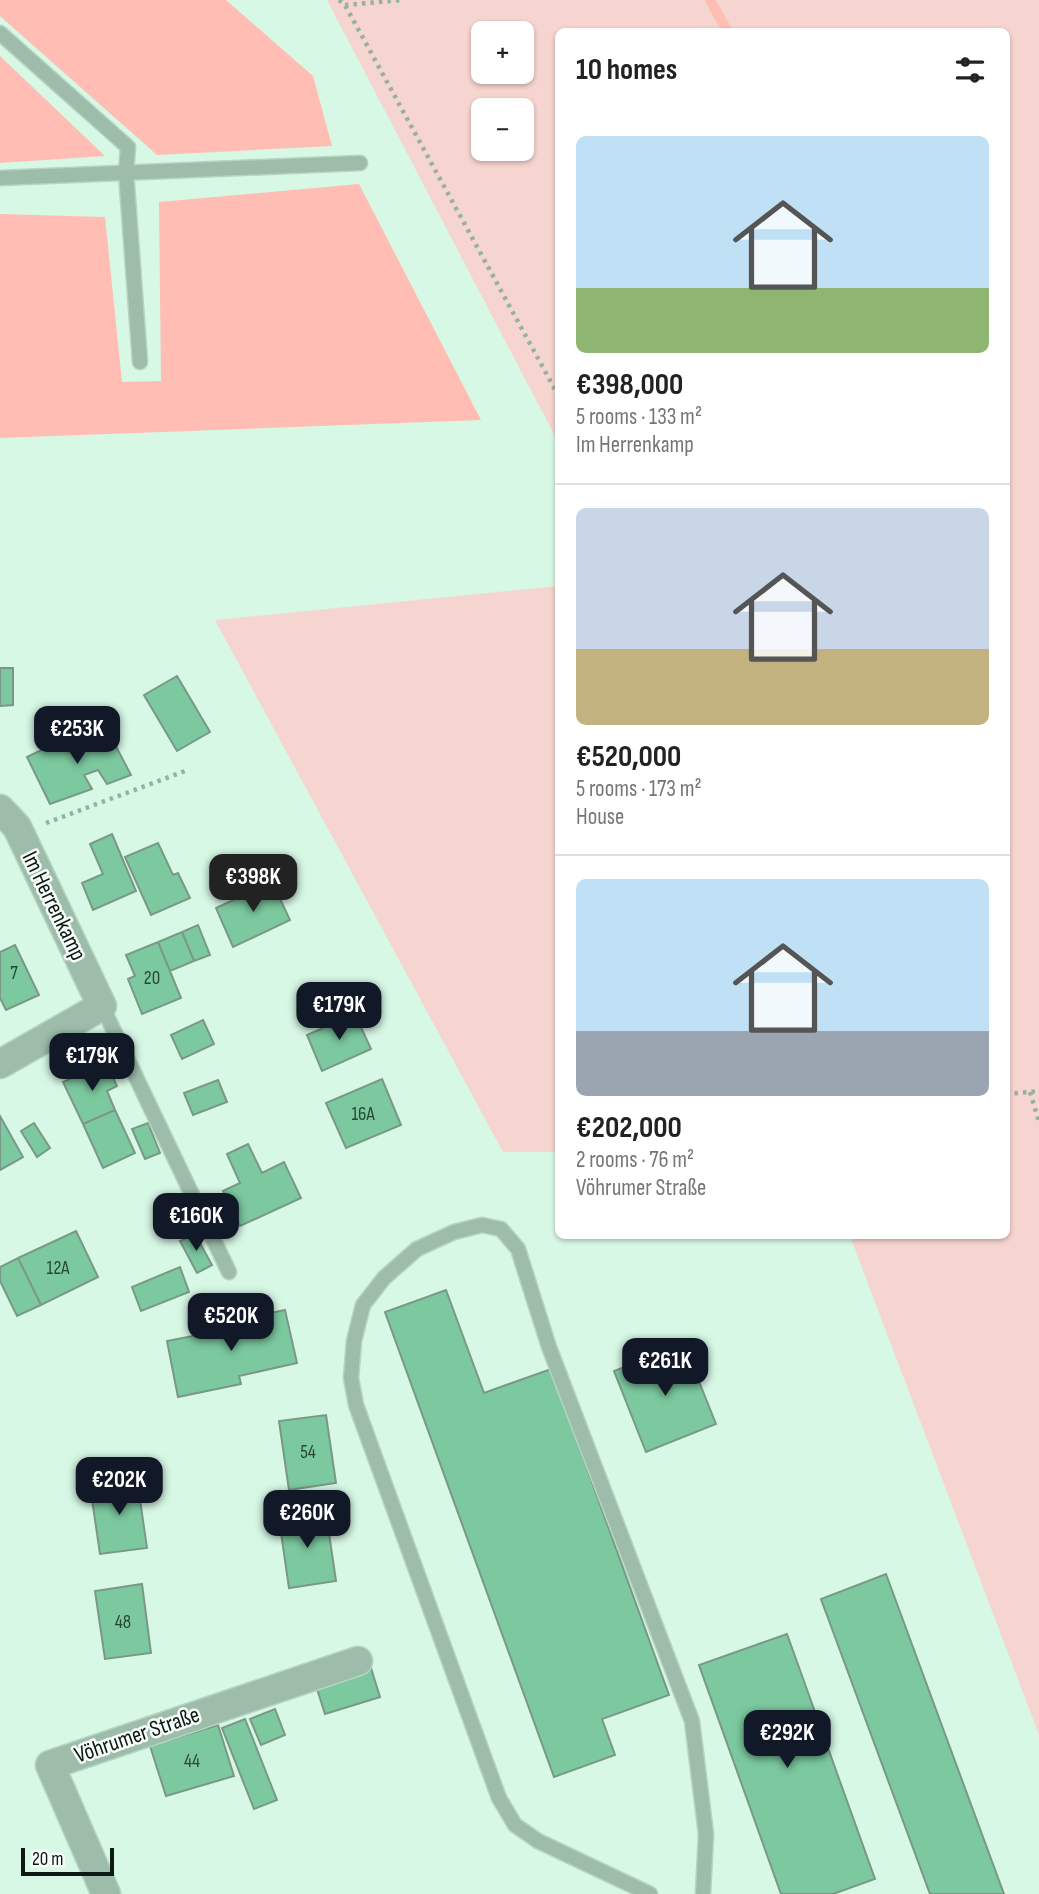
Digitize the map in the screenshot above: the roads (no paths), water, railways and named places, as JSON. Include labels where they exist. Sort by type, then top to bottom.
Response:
[{"type":"street","name":"Im Herrenkamp","points":[[0,809],[10,818],[19,833],[102,1006]]},
{"type":"street","points":[[0,1064],[102,1006]]},
{"type":"street","name":"Vöhrumer Straße","points":[[106,1894],[50,1765],[359,1661]]},
{"type":"lane","points":[[0,33],[128,146],[126,172],[140,362]]},
{"type":"lane","points":[[0,178],[360,163]]},
{"type":"lane","name":"Im Herrenkamp","points":[[102,1006],[229,1272]]},
{"type":"lane","points":[[650,1894],[538,1841],[515,1825],[499,1798],[356,1405],[351,1378],[354,1341],[363,1305],[384,1278],[417,1249],[454,1232],[482,1225],[501,1229],[518,1249],[549,1347],[692,1721],[706,1834],[703,1894]]},
{"type":"waterway","points":[[710,0],[726,28]]}]
